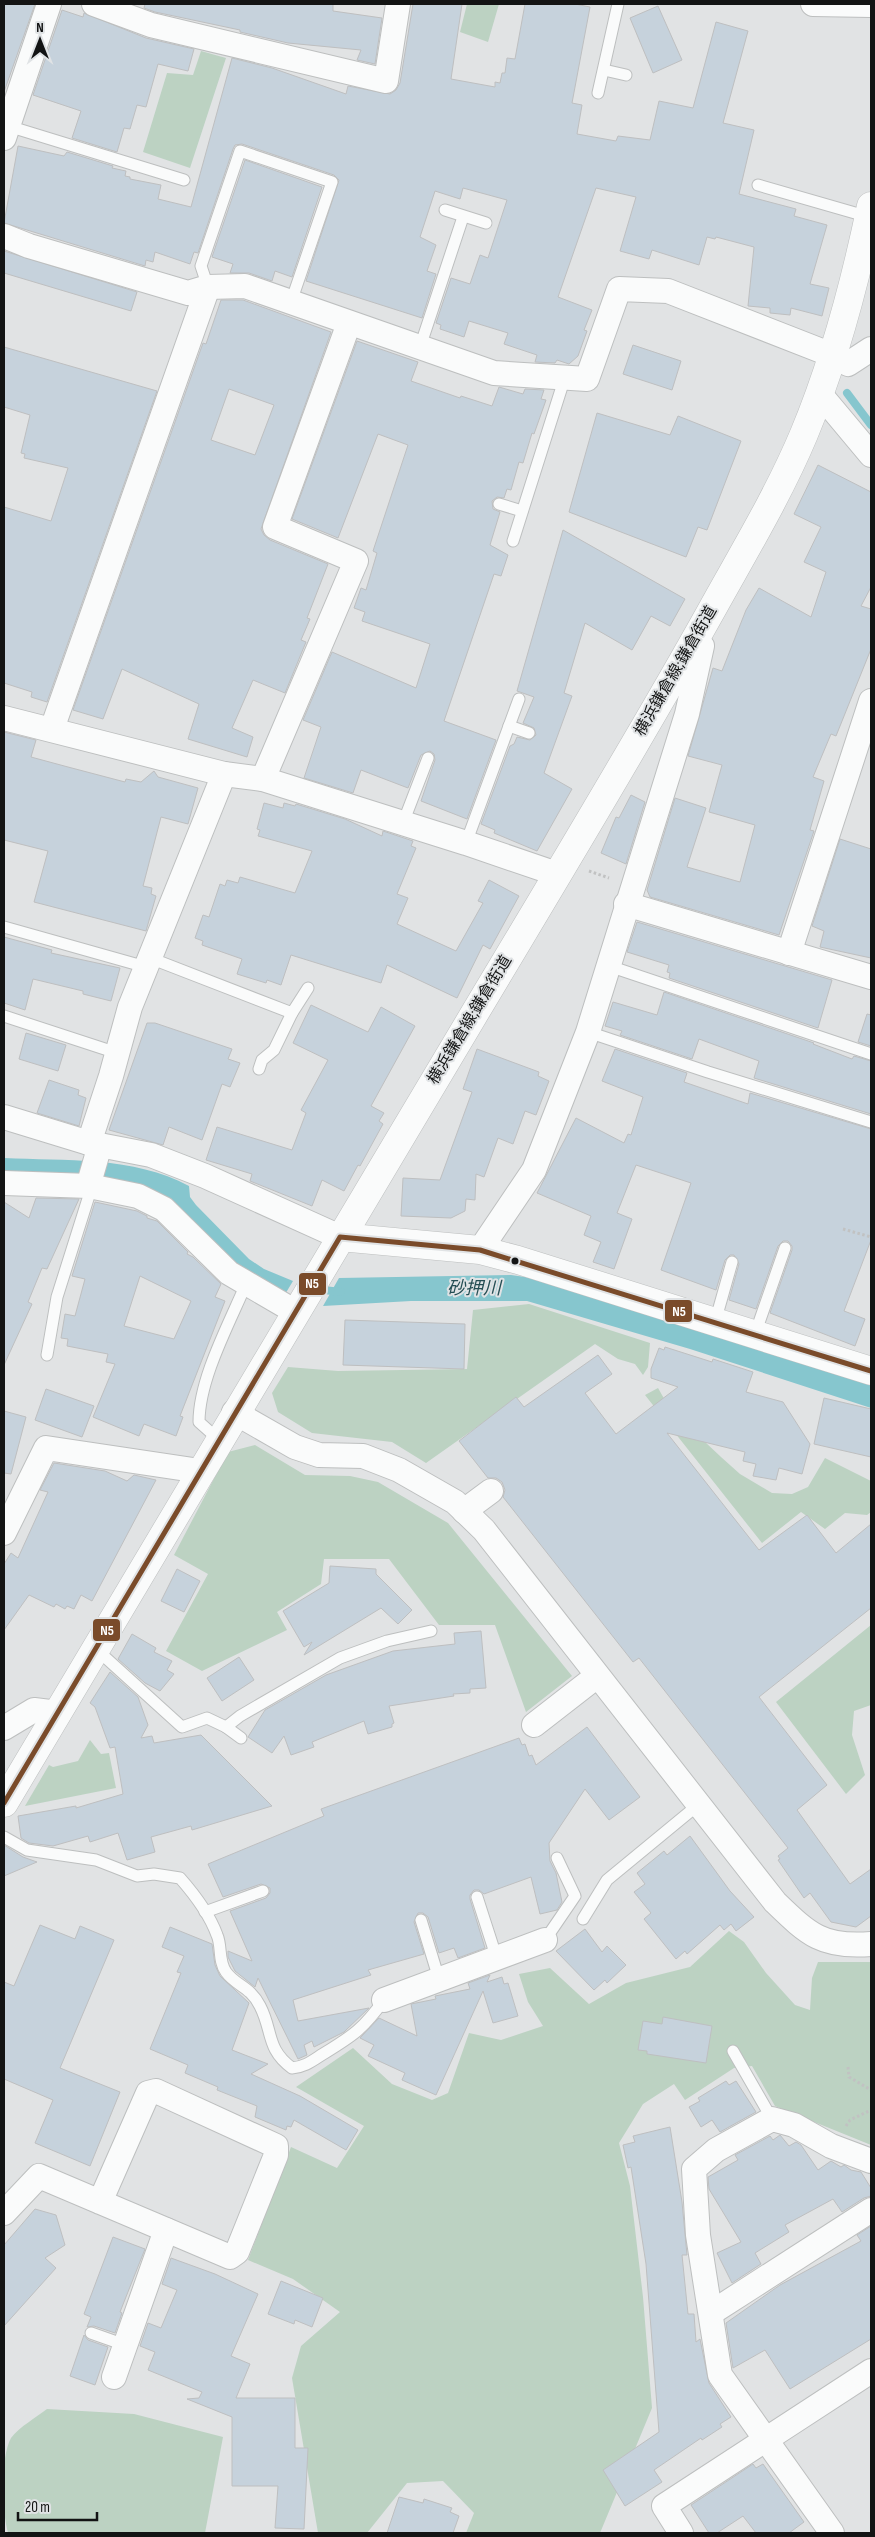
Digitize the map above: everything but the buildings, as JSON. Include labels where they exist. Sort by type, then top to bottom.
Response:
[{"type":"main road","name":"横浜鎌倉線;鎌倉街道","points":[[4,1803],[317,1273],[569,871],[757,527],[797,449],[820,394],[870,212]]},
{"type":"main road","points":[[340,1237],[480,1250],[871,1371]]},
{"type":"street","points":[[6,132],[12,85],[49,4]]},
{"type":"street","points":[[94,4],[151,25],[386,81],[398,4]]},
{"type":"street","points":[[813,4],[871,5]]},
{"type":"street","points":[[4,236],[29,246],[188,293],[208,287],[244,286],[494,373],[587,379],[619,289],[668,291],[832,355],[848,364],[871,349]]},
{"type":"street","points":[[52,730],[208,287]]},
{"type":"street","points":[[263,779],[356,561],[275,527],[349,323]]},
{"type":"street","points":[[820,394],[871,455]]},
{"type":"street","points":[[480,1250],[534,1170],[588,1032],[629,895],[687,714],[702,646],[695,640]]},
{"type":"street","points":[[789,953],[871,701]]},
{"type":"street","points":[[4,718],[224,774],[263,779],[466,843],[569,871]]},
{"type":"street","points":[[91,1186],[95,1144],[130,1007],[224,774]]},
{"type":"street","points":[[629,895],[789,953],[871,977]]},
{"type":"street","points":[[4,1117],[95,1144],[151,1155],[205,1176],[340,1237]]},
{"type":"street","points":[[4,1184],[91,1186],[138,1196],[164,1209],[228,1273],[246,1284],[296,1308]]},
{"type":"street","points":[[234,1412],[295,1447],[320,1455],[363,1456],[399,1470],[455,1502],[484,1530],[775,1902],[797,1924],[820,1940],[841,1945],[871,1944]]},
{"type":"street","points":[[4,1533],[46,1448],[200,1471]]},
{"type":"street","points":[[464,1511],[491,1491]]},
{"type":"street","points":[[534,1725],[597,1676]]},
{"type":"street","points":[[4,1728],[34,1710],[58,1713]]},
{"type":"street","points":[[384,2000],[545,1940]]},
{"type":"street","points":[[4,2213],[39,2176],[100,2202],[166,2230],[230,2257],[237,2252],[276,2155],[276,2146],[156,2091],[148,2093],[100,2202]]},
{"type":"street","points":[[832,2533],[720,2376],[698,2235],[694,2169],[716,2150],[772,2119],[794,2125],[831,2146],[871,2161]]},
{"type":"street","points":[[711,2313],[871,2210]]},
{"type":"street","points":[[114,2377],[166,2230]]},
{"type":"street","points":[[681,2533],[664,2506],[766,2438],[869,2377]]},
{"type":"lane","points":[[598,93],[618,4]]},
{"type":"lane","points":[[604,70],[626,75]]},
{"type":"lane","points":[[6,132],[184,180]]},
{"type":"lane","points":[[208,287],[201,266],[240,152],[332,182],[291,302]]},
{"type":"lane","points":[[758,185],[870,212]]},
{"type":"lane","points":[[444,210],[486,224]]},
{"type":"lane","points":[[420,347],[463,217]]},
{"type":"lane","points":[[513,541],[565,377]]},
{"type":"lane","points":[[499,504],[522,511]]},
{"type":"lane","points":[[466,843],[519,699]]},
{"type":"lane","points":[[509,726],[529,732]]},
{"type":"lane","points":[[403,823],[428,758]]},
{"type":"lane","points":[[4,927],[148,963],[292,1013]]},
{"type":"lane","points":[[609,966],[871,1054]]},
{"type":"lane","points":[[259,1068],[262,1060],[274,1050],[292,1013],[308,988]]},
{"type":"lane","points":[[4,1016],[117,1053]]},
{"type":"lane","points":[[588,1032],[717,1075],[871,1122]]},
{"type":"lane","points":[[47,1355],[57,1298],[91,1186]]},
{"type":"lane","points":[[755,1334],[785,1248]]},
{"type":"lane","points":[[715,1322],[732,1262]]},
{"type":"lane","points":[[218,1439],[199,1422],[199,1408],[205,1383],[246,1284]]},
{"type":"lane","points":[[226,1727],[240,1716],[340,1658],[387,1641],[431,1631]]},
{"type":"lane","points":[[96,1649],[182,1727],[207,1718],[226,1727],[241,1738]]},
{"type":"lane","points":[[583,1919],[607,1880],[698,1805]]},
{"type":"lane","points":[[4,1837],[27,1850],[96,1860],[137,1876],[154,1874],[180,1878],[205,1912],[218,1937],[225,1971],[235,1981],[250,1990],[260,2006],[279,2059],[292,2068],[304,2067],[350,2038],[367,2022],[384,2000]]},
{"type":"lane","points":[[545,1940],[574,1896],[557,1858]]},
{"type":"lane","points":[[205,1912],[263,1891]]},
{"type":"lane","points":[[477,1897],[497,1959]]},
{"type":"lane","points":[[421,1920],[439,1979]]},
{"type":"lane","points":[[733,2051],[772,2119]]},
{"type":"lane","points":[[91,2333],[125,2345]]},
{"type":"path","points":[[569,871],[629,895]]},
{"type":"path","points":[[843,1228],[871,1237]]},
{"type":"path","points":[[848,2067],[850,2077],[871,2090]]},
{"type":"green space","points":[[467,4],[499,4],[488,42],[460,32]]},
{"type":"green space","points":[[201,51],[226,58],[190,168],[143,152],[167,73],[193,75]]},
{"type":"green space","points":[[529,1304],[650,1343],[648,1367],[643,1375],[635,1364],[618,1359],[595,1344],[426,1463],[392,1442],[312,1433],[278,1412],[272,1393],[288,1367],[338,1371],[467,1369],[473,1310]]},
{"type":"green space","points":[[658,1388],[670,1409],[721,1457],[740,1474],[772,1493],[792,1494],[808,1487],[825,1458],[871,1481],[871,1512],[867,1515],[845,1513],[825,1529],[801,1512],[762,1543],[645,1395]]},
{"type":"green space","points":[[255,1445],[305,1475],[350,1476],[378,1482],[448,1523],[572,1676],[526,1712],[495,1625],[439,1625],[389,1559],[324,1559],[321,1584],[277,1612],[287,1630],[202,1671],[166,1651],[208,1574],[174,1555],[228,1452]]},
{"type":"green space","points":[[871,1625],[871,1705],[854,1711],[852,1735],[865,1775],[846,1794],[776,1702]]},
{"type":"green space","points":[[90,1740],[101,1754],[109,1753],[116,1788],[25,1806],[49,1765],[53,1767],[78,1761]]},
{"type":"green space","points":[[729,1931],[744,1942],[766,1973],[795,2005],[810,2010],[812,1978],[818,1962],[871,1962],[871,2145],[775,2106],[752,2066],[734,2068],[685,2100],[674,2084],[643,2104],[619,2143],[630,2186],[643,2297],[652,2408],[600,2533],[466,2533],[474,2513],[443,2481],[407,2483],[367,2533],[318,2533],[292,2378],[301,2346],[340,2312],[293,2279],[248,2260],[291,2147],[337,2168],[364,2126],[296,2087],[353,2048],[392,2084],[432,2100],[448,2093],[469,2033],[501,2040],[543,2026],[528,2002],[519,1974],[550,1968],[589,2004],[626,1983],[690,1967]]},
{"type":"green space","points":[[47,2409],[134,2414],[223,2437],[205,2533],[8,2533],[4,2511],[3,2484],[7,2447],[14,2434]]},
{"type":"water","points":[[4,1158],[98,1162],[145,1169],[168,1176],[189,1186],[190,1197],[196,1205],[249,1259],[264,1269],[293,1281],[284,1296],[243,1273],[171,1205],[4,1178]]},
{"type":"water","name":"砂押川","points":[[511,1275],[553,1281],[871,1383],[871,1408],[690,1349],[527,1301],[411,1301],[323,1306],[339,1278]]},
{"type":"waterway","points":[[847,393],[871,425]]},
{"type":"waterway","name":"砂押川","points":[[315,1289],[341,1292]]},
{"type":"transit line","name":"N5","points":[[4,1803],[340,1237],[480,1250],[871,1371]]}]
